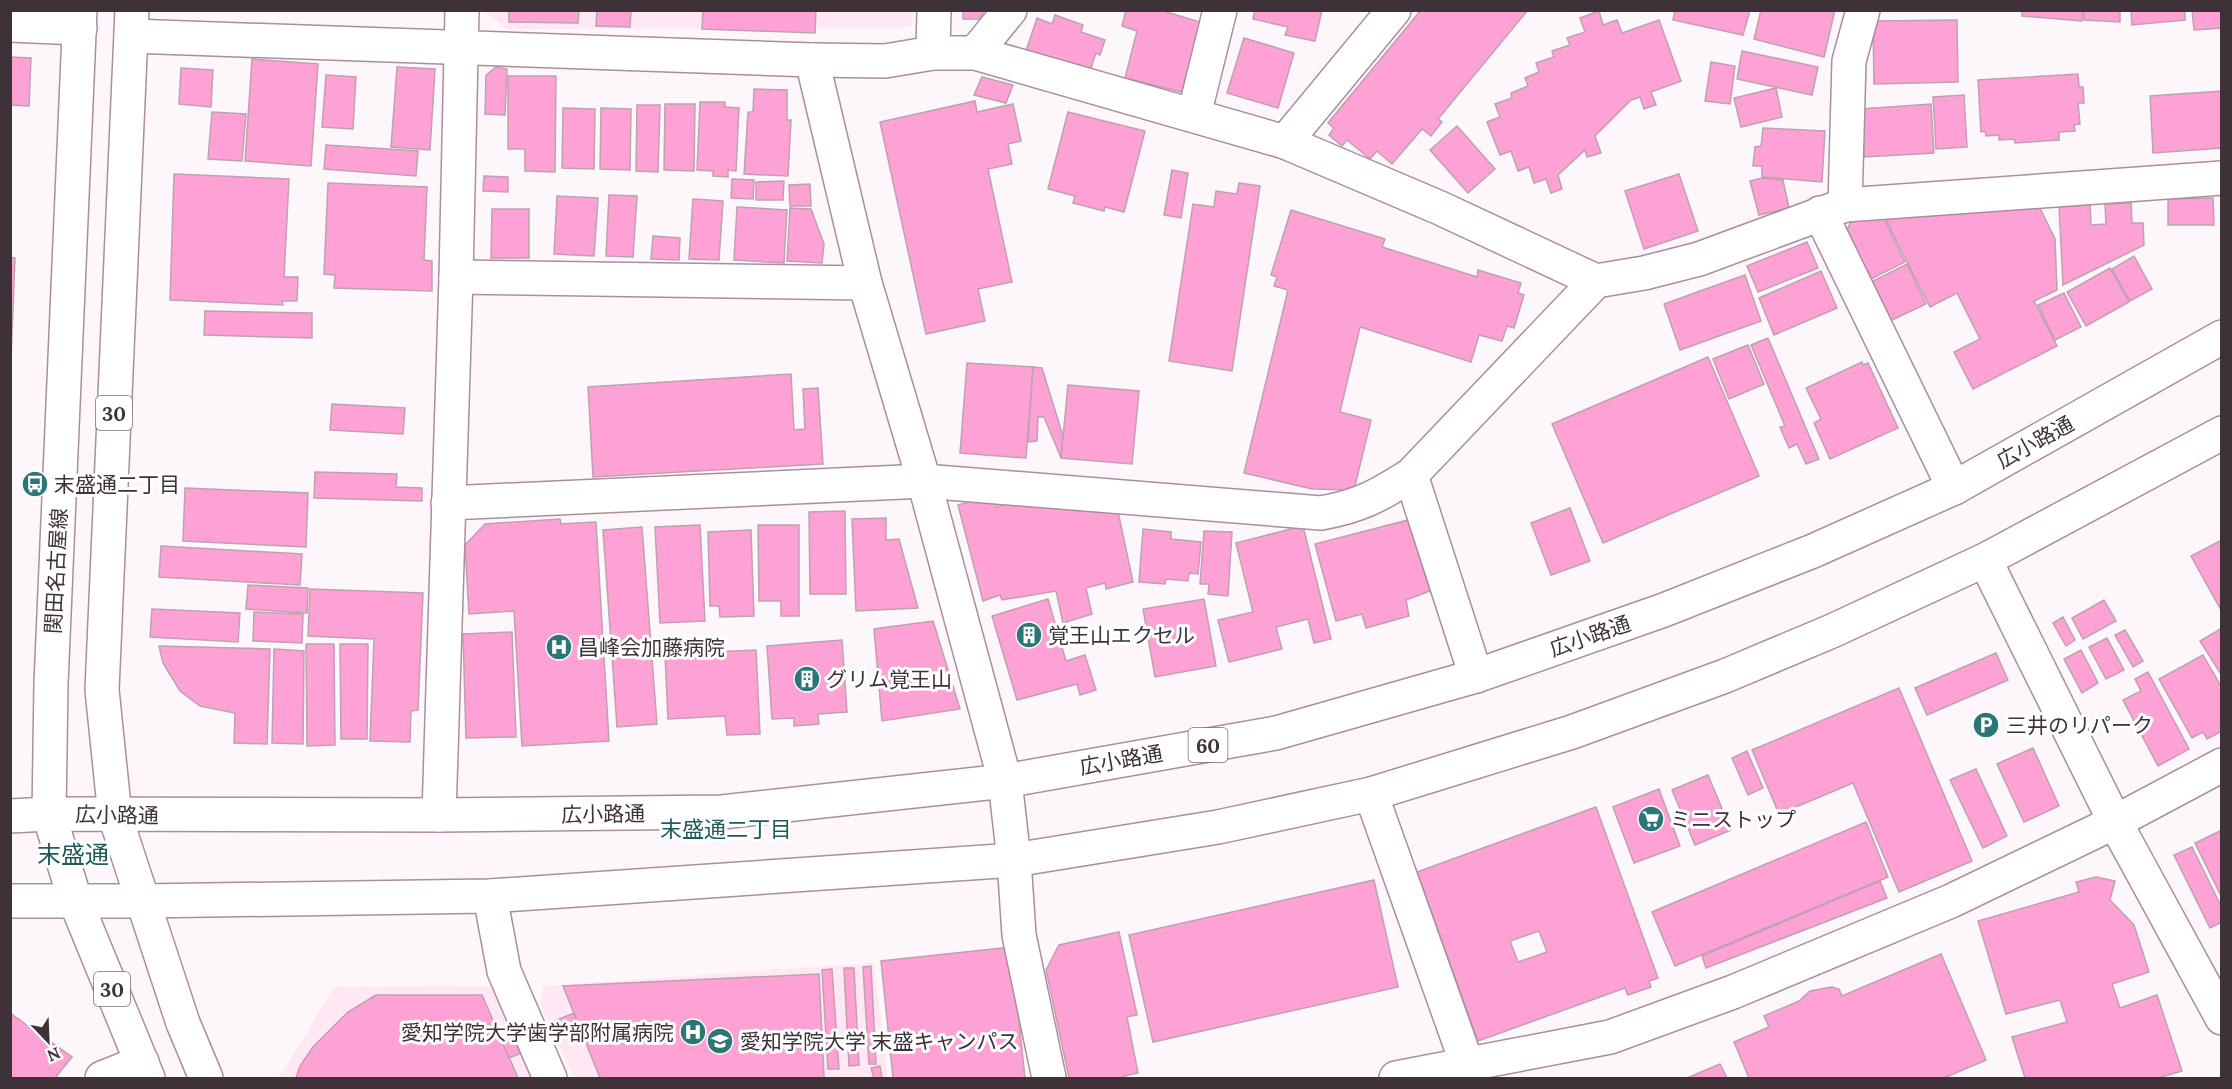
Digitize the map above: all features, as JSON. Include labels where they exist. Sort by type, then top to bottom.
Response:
[{"type":"street","points":[[439,815],[462,10]]},
{"type":"street","points":[[933,52],[934,10]]},
{"type":"street","points":[[975,53],[1010,10]]},
{"type":"street","points":[[1194,115],[1220,10]]},
{"type":"street","points":[[1285,142],[1394,10]]},
{"type":"street","points":[[1863,10],[1849,61],[1833,209],[1954,488]]},
{"type":"street","points":[[10,25],[80,19]]},
{"type":"street","name":"関田名古屋線","points":[[80,19],[51,684],[49,814],[75,900],[145,1070]]},
{"type":"street","points":[[131,23],[461,49],[812,60],[885,60],[933,52],[975,53],[1285,142],[1440,208],[1596,281],[1644,273],[1699,259],[1833,209],[2222,178]]},
{"type":"street","name":"30","points":[[131,23],[102,690],[115,816],[183,1023],[206,1078]]},
{"type":"street","points":[[812,60],[865,283],[924,481],[1005,780],[1019,935],[1049,1078]]},
{"type":"street","points":[[456,277],[865,283]]},
{"type":"street","points":[[448,503],[924,481],[1321,513],[1349,508],[1378,496],[1411,475],[1596,281]]},
{"type":"street","name":"広小路通","points":[[10,816],[722,812],[1005,780],[1276,733],[1476,676],[1664,610],[1812,551],[1954,488],[2222,337]]},
{"type":"street","points":[[10,901],[490,896],[1014,860],[1218,827],[1371,794],[1572,732],[1725,676],[1832,631],[1985,560],[2222,433]]},
{"type":"street","points":[[1411,475],[1476,676]]},
{"type":"street","points":[[1985,560],[2115,822],[2222,1018]]},
{"type":"street","points":[[1396,1078],[1470,1071],[1611,1037],[1733,992],[1951,901],[2115,822],[2222,765]]},
{"type":"street","points":[[1371,794],[1470,1071]]},
{"type":"street","points":[[490,896],[504,971],[550,1078]]},
{"type":"street","points":[[102,1078],[145,1070]]},
{"type":"shaded area","points":[[484,11],[913,11],[912,27],[506,29]]},
{"type":"shaded area","name":"愛知学院大学歯学部附属病院","points":[[874,963],[888,1078],[574,1078],[540,1003],[543,986]]},
{"type":"shaded area","name":"愛知学院大学歯学部附属病院","points":[[497,986],[536,1078],[279,1078],[334,987]]},
{"type":"building","points":[[509,10],[579,10],[578,23],[509,22]]},
{"type":"building","points":[[597,10],[631,10],[630,27],[596,26]]},
{"type":"building","points":[[703,10],[816,10],[815,33],[702,29]]},
{"type":"building","points":[[963,10],[985,10],[979,19],[963,19]]},
{"type":"building","points":[[1126,10],[1160,10],[1200,22],[1182,92],[1125,78],[1137,31],[1122,26]]},
{"type":"building","points":[[1255,10],[1322,10],[1315,41],[1285,35],[1288,27],[1253,19]]},
{"type":"building","points":[[1421,10],[1528,10],[1438,119],[1442,122],[1431,136],[1422,129],[1392,164],[1377,151],[1370,159],[1347,140],[1342,146],[1329,135],[1334,128],[1328,123]]},
{"type":"building","points":[[1675,10],[1750,10],[1743,35],[1673,20]]},
{"type":"building","points":[[1761,10],[1835,10],[1824,57],[1754,39]]},
{"type":"building","points":[[2022,10],[2083,10],[2082,21],[2022,16]]},
{"type":"building","points":[[2084,10],[2120,10],[2120,22],[2084,20]]},
{"type":"building","points":[[2131,10],[2185,10],[2185,20],[2132,25]]},
{"type":"building","points":[[2192,10],[2222,10],[2222,28],[2194,30]]},
{"type":"building","points":[[1599,11],[1603,25],[1617,20],[1622,33],[1659,20],[1681,81],[1651,92],[1656,105],[1644,109],[1640,97],[1631,100],[1595,136],[1601,153],[1587,157],[1585,150],[1558,175],[1562,189],[1551,193],[1546,179],[1534,183],[1529,167],[1518,171],[1511,151],[1500,155],[1487,122],[1500,117],[1495,104],[1512,98],[1511,93],[1528,86],[1525,78],[1539,72],[1536,63],[1554,57],[1552,51],[1570,45],[1567,38],[1585,32],[1580,18]]},
{"type":"building","points":[[1055,15],[1083,25],[1081,32],[1105,40],[1100,55],[1096,53],[1090,71],[1026,51],[1037,18],[1052,24]]},
{"type":"building","points":[[1957,20],[1958,82],[1874,84],[1873,21]]},
{"type":"building","points":[[1244,38],[1294,53],[1278,108],[1227,93]]},
{"type":"building","points":[[1742,51],[1818,67],[1812,95],[1737,79]]},
{"type":"building","points":[[10,57],[31,58],[29,106],[10,105]]},
{"type":"building","points":[[252,59],[318,64],[311,166],[245,161]]},
{"type":"building","points":[[1711,62],[1735,66],[1730,104],[1705,101]]},
{"type":"building","points":[[397,67],[435,69],[430,150],[391,147]]},
{"type":"building","points":[[496,67],[507,69],[505,115],[485,114],[486,75]]},
{"type":"building","points":[[181,68],[213,70],[211,107],[179,104]]},
{"type":"building","points":[[2078,74],[2079,87],[2083,87],[2084,103],[2078,103],[2080,124],[2074,125],[2075,131],[2059,132],[2059,140],[2015,143],[2014,139],[1999,140],[1999,135],[1986,136],[1985,131],[1981,132],[1978,80]]},
{"type":"building","points":[[326,75],[356,77],[353,129],[322,127]]},
{"type":"building","points":[[508,76],[556,76],[555,172],[525,171],[525,149],[508,149]]},
{"type":"building","points":[[982,77],[1013,85],[1006,103],[974,95]]},
{"type":"building","points":[[1776,88],[1782,117],[1741,127],[1734,98]]},
{"type":"building","points":[[754,89],[787,90],[787,120],[791,120],[788,176],[744,174],[748,112],[753,112]]},
{"type":"building","points":[[2222,91],[2222,148],[2153,153],[2150,96]]},
{"type":"building","points":[[1964,95],[1967,147],[1936,149],[1933,97]]},
{"type":"building","points":[[975,101],[977,112],[1013,104],[1021,141],[1008,144],[1012,164],[988,169],[1012,282],[978,289],[985,321],[926,334],[880,122]]},
{"type":"building","points":[[700,102],[725,102],[725,107],[739,108],[736,171],[728,170],[728,177],[713,176],[713,171],[697,170]]},
{"type":"building","points":[[665,104],[695,104],[694,171],[664,170]]},
{"type":"building","points":[[1931,104],[1934,153],[1864,157],[1861,109]]},
{"type":"building","points":[[637,105],[660,105],[658,172],[636,171]]},
{"type":"building","points":[[563,108],[595,109],[594,169],[562,168]]},
{"type":"building","points":[[601,108],[631,109],[630,170],[600,169]]},
{"type":"building","points":[[212,112],[246,114],[242,161],[208,159]]},
{"type":"building","points":[[1068,112],[1145,131],[1124,212],[1105,207],[1104,211],[1073,203],[1075,196],[1048,189]]},
{"type":"building","points":[[1457,126],[1495,169],[1468,193],[1430,150]]},
{"type":"building","points":[[1763,128],[1825,131],[1822,182],[1762,177],[1762,166],[1753,166],[1755,147],[1761,146]]},
{"type":"building","points":[[326,145],[418,151],[416,176],[324,169]]},
{"type":"building","points":[[1172,170],[1188,173],[1181,218],[1164,215]]},
{"type":"building","points":[[174,174],[289,179],[284,277],[298,277],[297,301],[282,301],[283,305],[170,300]]},
{"type":"building","points":[[1679,174],[1698,231],[1644,249],[1625,191]]},
{"type":"building","points":[[484,176],[508,177],[508,192],[483,191]]},
{"type":"building","points":[[1762,178],[1783,180],[1789,208],[1759,215],[1750,181]]},
{"type":"building","points":[[732,179],[754,180],[753,199],[731,198]]},
{"type":"building","points":[[784,181],[783,200],[756,200],[756,182]]},
{"type":"building","points":[[328,183],[427,187],[424,260],[432,261],[432,291],[334,288],[335,275],[324,274]]},
{"type":"building","points":[[1239,183],[1260,186],[1232,371],[1169,361],[1193,204],[1214,207],[1216,191],[1237,194]]},
{"type":"building","points":[[810,184],[811,206],[790,206],[789,185]]},
{"type":"building","points":[[609,195],[637,196],[633,257],[606,256]]},
{"type":"building","points":[[557,196],[598,198],[594,256],[554,254]]},
{"type":"building","points":[[2213,198],[2214,225],[2168,225],[2168,199]]},
{"type":"building","points":[[693,199],[723,201],[719,260],[689,259]]},
{"type":"building","points":[[2131,203],[2132,223],[2143,223],[2144,245],[2063,285],[2059,206],[2090,204],[2091,225],[2106,224],[2105,204]]},
{"type":"building","points":[[2039,206],[2055,239],[2057,290],[2034,301],[2057,346],[1973,389],[1954,352],[1980,339],[1957,293],[1930,307],[1885,218]]},
{"type":"building","points":[[737,207],[787,210],[784,263],[734,260]]},
{"type":"building","points":[[790,208],[811,209],[824,244],[822,263],[787,261]]},
{"type":"building","points":[[492,209],[529,209],[529,258],[491,258]]},
{"type":"building","points":[[1291,210],[1385,239],[1382,247],[1477,277],[1478,270],[1521,283],[1518,293],[1524,295],[1514,328],[1507,326],[1502,341],[1479,335],[1471,362],[1360,327],[1340,412],[1371,420],[1354,490],[1312,489],[1244,473],[1288,290],[1274,286],[1277,277],[1271,275]]},
{"type":"building","points":[[1883,217],[1905,262],[1871,279],[1847,230],[1852,219]]},
{"type":"building","points":[[653,236],[680,238],[679,260],[651,259]]},
{"type":"building","points":[[1807,242],[1818,268],[1758,292],[1747,266]]},
{"type":"building","points":[[2134,256],[2152,289],[2130,301],[2112,269]]},
{"type":"building","points":[[10,258],[15,258],[10,384]]},
{"type":"building","points":[[1907,264],[1926,304],[1890,321],[1871,282]]},
{"type":"building","points":[[2110,268],[2129,302],[2086,326],[2067,292]]},
{"type":"building","points":[[1821,271],[1837,308],[1774,335],[1759,298]]},
{"type":"building","points":[[1745,275],[1761,321],[1680,350],[1664,304]]},
{"type":"building","points":[[2064,293],[2081,327],[2055,340],[2038,305]]},
{"type":"building","points":[[205,311],[312,313],[312,338],[204,335]]},
{"type":"building","points":[[1768,338],[1819,459],[1806,464],[1797,444],[1789,448],[1780,427],[1785,426],[1751,345]]},
{"type":"building","points":[[1748,345],[1764,384],[1729,399],[1713,359]]},
{"type":"building","points":[[1708,357],[1759,476],[1603,543],[1552,424]]},
{"type":"building","points":[[1862,362],[1863,365],[1868,363],[1898,428],[1830,459],[1814,423],[1821,419],[1806,388]]},
{"type":"building","points":[[967,363],[1033,367],[1026,458],[960,453]]},
{"type":"building","points":[[1033,367],[1042,368],[1063,436],[1061,458],[1044,417],[1038,417],[1037,441],[1028,442]]},
{"type":"building","points":[[791,374],[794,430],[805,429],[803,389],[818,388],[823,464],[593,477],[588,387]]},
{"type":"building","points":[[1068,385],[1139,391],[1132,464],[1061,458]]},
{"type":"building","points":[[332,404],[405,408],[403,434],[330,430]]},
{"type":"building","points":[[315,472],[397,474],[396,487],[422,488],[422,501],[314,498]]},
{"type":"building","points":[[185,488],[308,493],[306,547],[183,541]]},
{"type":"building","points":[[994,495],[997,507],[1028,499],[1117,507],[1133,582],[1106,589],[1105,583],[1086,588],[1092,614],[1063,623],[1056,591],[1002,600],[1000,595],[983,601],[958,505]]},
{"type":"building","points":[[1570,508],[1590,561],[1551,575],[1531,523]]},
{"type":"building","points":[[845,511],[846,594],[810,594],[809,512]]},
{"type":"building","points":[[886,518],[886,540],[899,539],[918,608],[856,611],[852,519]]},
{"type":"building","points":[[560,519],[561,524],[596,522],[609,741],[522,746],[514,611],[469,614],[465,545],[485,524]]},
{"type":"building","points":[[1408,520],[1430,591],[1406,600],[1409,616],[1366,628],[1362,614],[1336,621],[1315,544]]},
{"type":"building","points":[[700,525],[705,621],[660,623],[655,527]]},
{"type":"building","points":[[758,525],[799,525],[799,616],[781,616],[781,601],[759,601]]},
{"type":"building","points":[[1303,526],[1331,639],[1314,643],[1308,619],[1276,627],[1282,649],[1229,662],[1218,620],[1253,612],[1236,543]]},
{"type":"building","points":[[642,527],[657,724],[617,727],[603,530]]},
{"type":"building","points":[[1143,529],[1171,532],[1171,539],[1201,542],[1198,574],[1189,573],[1188,581],[1166,579],[1165,584],[1139,582]]},
{"type":"building","points":[[751,530],[754,616],[720,617],[719,606],[710,606],[708,532]]},
{"type":"building","points":[[1204,531],[1232,532],[1228,596],[1208,594],[1209,584],[1200,584]]},
{"type":"building","points":[[2222,540],[2222,610],[2221,610],[2191,556]]},
{"type":"building","points":[[161,546],[302,554],[300,585],[159,577]]},
{"type":"building","points":[[248,585],[308,588],[307,613],[246,609]]},
{"type":"building","points":[[310,589],[423,593],[418,710],[411,711],[410,742],[370,741],[374,639],[308,636]]},
{"type":"building","name":"覚王山エクセル","points":[[1048,599],[1066,661],[1085,655],[1096,690],[1080,695],[1077,684],[1017,700],[992,616]]},
{"type":"building","points":[[1204,599],[1216,666],[1155,677],[1143,609]]},
{"type":"building","points":[[2104,600],[2116,621],[2083,639],[2072,618]]},
{"type":"building","points":[[152,609],[240,613],[238,642],[150,637]]},
{"type":"building","points":[[254,612],[303,614],[302,643],[253,641]]},
{"type":"building","points":[[2063,617],[2075,640],[2066,646],[2053,623]]},
{"type":"building","points":[[933,621],[960,709],[882,721],[874,629]]},
{"type":"building","points":[[2222,628],[2222,676],[2200,641]]},
{"type":"building","points":[[2125,630],[2143,661],[2133,667],[2115,635]]},
{"type":"building","points":[[512,632],[516,737],[466,738],[463,634]]},
{"type":"building","points":[[2107,638],[2124,670],[2106,679],[2089,647]]},
{"type":"building","name":"グリム覚王山","points":[[842,640],[847,712],[818,714],[819,724],[794,726],[794,718],[772,719],[767,646]]},
{"type":"building","points":[[306,644],[334,644],[335,745],[307,746]]},
{"type":"building","points":[[340,644],[368,644],[367,739],[341,739]]},
{"type":"building","points":[[159,646],[270,649],[267,744],[234,743],[235,713],[200,706],[180,691],[163,663]]},
{"type":"building","points":[[274,649],[304,651],[303,744],[272,743]]},
{"type":"building","points":[[756,650],[760,734],[727,735],[725,716],[668,719],[665,654]]},
{"type":"building","points":[[2081,650],[2098,683],[2082,693],[2064,659]]},
{"type":"building","points":[[1996,653],[2008,680],[1927,715],[1915,688]]},
{"type":"building","points":[[2203,655],[2222,688],[2222,731],[2207,739],[2203,732],[2192,738],[2159,679]]},
{"type":"building","points":[[2148,672],[2189,749],[2158,766],[2123,700],[2141,691],[2135,679]]},
{"type":"building","points":[[1899,688],[1972,861],[1899,892],[1853,783],[1779,814],[1752,750]]},
{"type":"building","points":[[2033,748],[2059,806],[2024,822],[1997,764]]},
{"type":"building","points":[[1747,751],[1763,788],[1748,795],[1732,758]]},
{"type":"building","points":[[1976,769],[2007,836],[1983,848],[1950,780]]},
{"type":"building","points":[[1708,775],[1731,830],[1695,845],[1672,790]]},
{"type":"building","points":[[1659,789],[1680,846],[1634,863],[1613,807]]},
{"type":"building","points":[[1596,807],[1658,978],[1649,981],[1651,987],[1628,995],[1625,988],[1478,1041],[1417,872]],"holes":[[[1539,931],[1547,952],[1518,962],[1510,941]]]},
{"type":"building","points":[[1866,822],[1888,877],[1675,966],[1652,912]]},
{"type":"building","points":[[2222,830],[2222,898],[2195,843]]},
{"type":"building","points":[[2192,847],[2222,908],[2222,922],[2210,928],[2174,855]]},
{"type":"building","points":[[2096,877],[2115,881],[2110,900],[2134,925],[2149,972],[2112,984],[2120,1008],[2157,995],[2182,1071],[2158,1078],[2025,1078],[2012,1037],[2067,1022],[2060,1000],[2006,1014],[1978,921],[2079,892],[2076,882]]},
{"type":"building","points":[[1374,880],[1398,987],[1153,1042],[1129,935]]},
{"type":"building","points":[[1880,881],[1887,898],[1706,968],[1702,956]]},
{"type":"building","points":[[1119,932],[1137,1015],[1127,1017],[1138,1073],[1124,1076],[1125,1078],[1069,1078],[1046,970],[1059,945]]},
{"type":"building","points":[[1011,947],[1025,1078],[893,1078],[881,961]]},
{"type":"building","points":[[1941,954],[1986,1060],[1944,1078],[1749,1078],[1734,1042],[1769,1027],[1764,1016],[1799,1001],[1810,991],[1832,987],[1839,989],[1842,996]]},
{"type":"building","points":[[871,966],[876,1064],[869,1064],[863,967]]},
{"type":"building","points":[[844,968],[854,968],[859,1065],[849,1066]]},
{"type":"building","points":[[832,969],[839,1069],[828,1069],[822,970]]},
{"type":"building","name":"愛知学院大学歯学部附属病院","points":[[819,974],[824,1078],[600,1078],[563,986]]},
{"type":"building","name":"愛知学院大学歯学部附属病院","points":[[376,995],[482,995],[518,1078],[296,1078],[300,1066],[313,1047],[348,1012]]},
{"type":"building","points":[[10,1013],[72,1057],[55,1078],[10,1078]]},
{"type":"building","points":[[574,1013],[580,1030],[509,1058],[502,1042]]},
{"type":"building","points":[[1720,1064],[1727,1078],[1687,1078]]},
{"type":"building","points":[[880,1066],[882,1078],[874,1078],[871,1068]]},
{"type":"place","name":"末盛通二丁目","points":[[35,484]]},
{"type":"place","name":"覚王山エクセル","points":[[1029,635]]},
{"type":"place","name":"昌峰会加藤病院","points":[[559,647]]},
{"type":"place","name":"グリム覚王山","points":[[807,679]]},
{"type":"place","name":"三井のリパーク","points":[[1986,725]]},
{"type":"place","name":"ミニストップ","points":[[1651,819]]},
{"type":"place","name":"愛知学院大学歯学部附属病院","points":[[693,1032]]},
{"type":"place","name":"愛知学院大学 末盛キャンパス","points":[[720,1041]]},
{"type":"district","name":"末盛通二丁目","points":[[726,829]]},
{"type":"district","name":"末盛通","points":[[73,854]]}]
